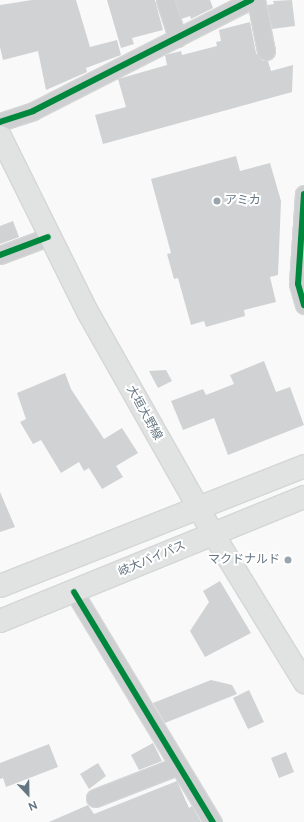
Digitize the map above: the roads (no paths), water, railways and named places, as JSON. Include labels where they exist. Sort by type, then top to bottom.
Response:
[{"type":"highway","points":[[0,586],[304,466]]},
{"type":"highway","name":"岐大バイパス","points":[[0,621],[304,497]]},
{"type":"main road","name":"大垣大野線","points":[[0,136],[48,237],[197,508],[304,682]]},
{"type":"street","points":[[165,0],[177,38]]},
{"type":"street","points":[[0,122],[32,111],[251,0]]},
{"type":"street","points":[[256,0],[266,51]]},
{"type":"street","points":[[304,194],[298,284],[304,305]]},
{"type":"street","points":[[0,255],[48,237]]},
{"type":"street","points":[[74,592],[177,766],[213,822]]},
{"type":"street","points":[[95,798],[177,766]]},
{"type":"place","name":"アミカ","points":[[217,201]]},
{"type":"place","name":"マクドナルド","points":[[288,560]]}]
